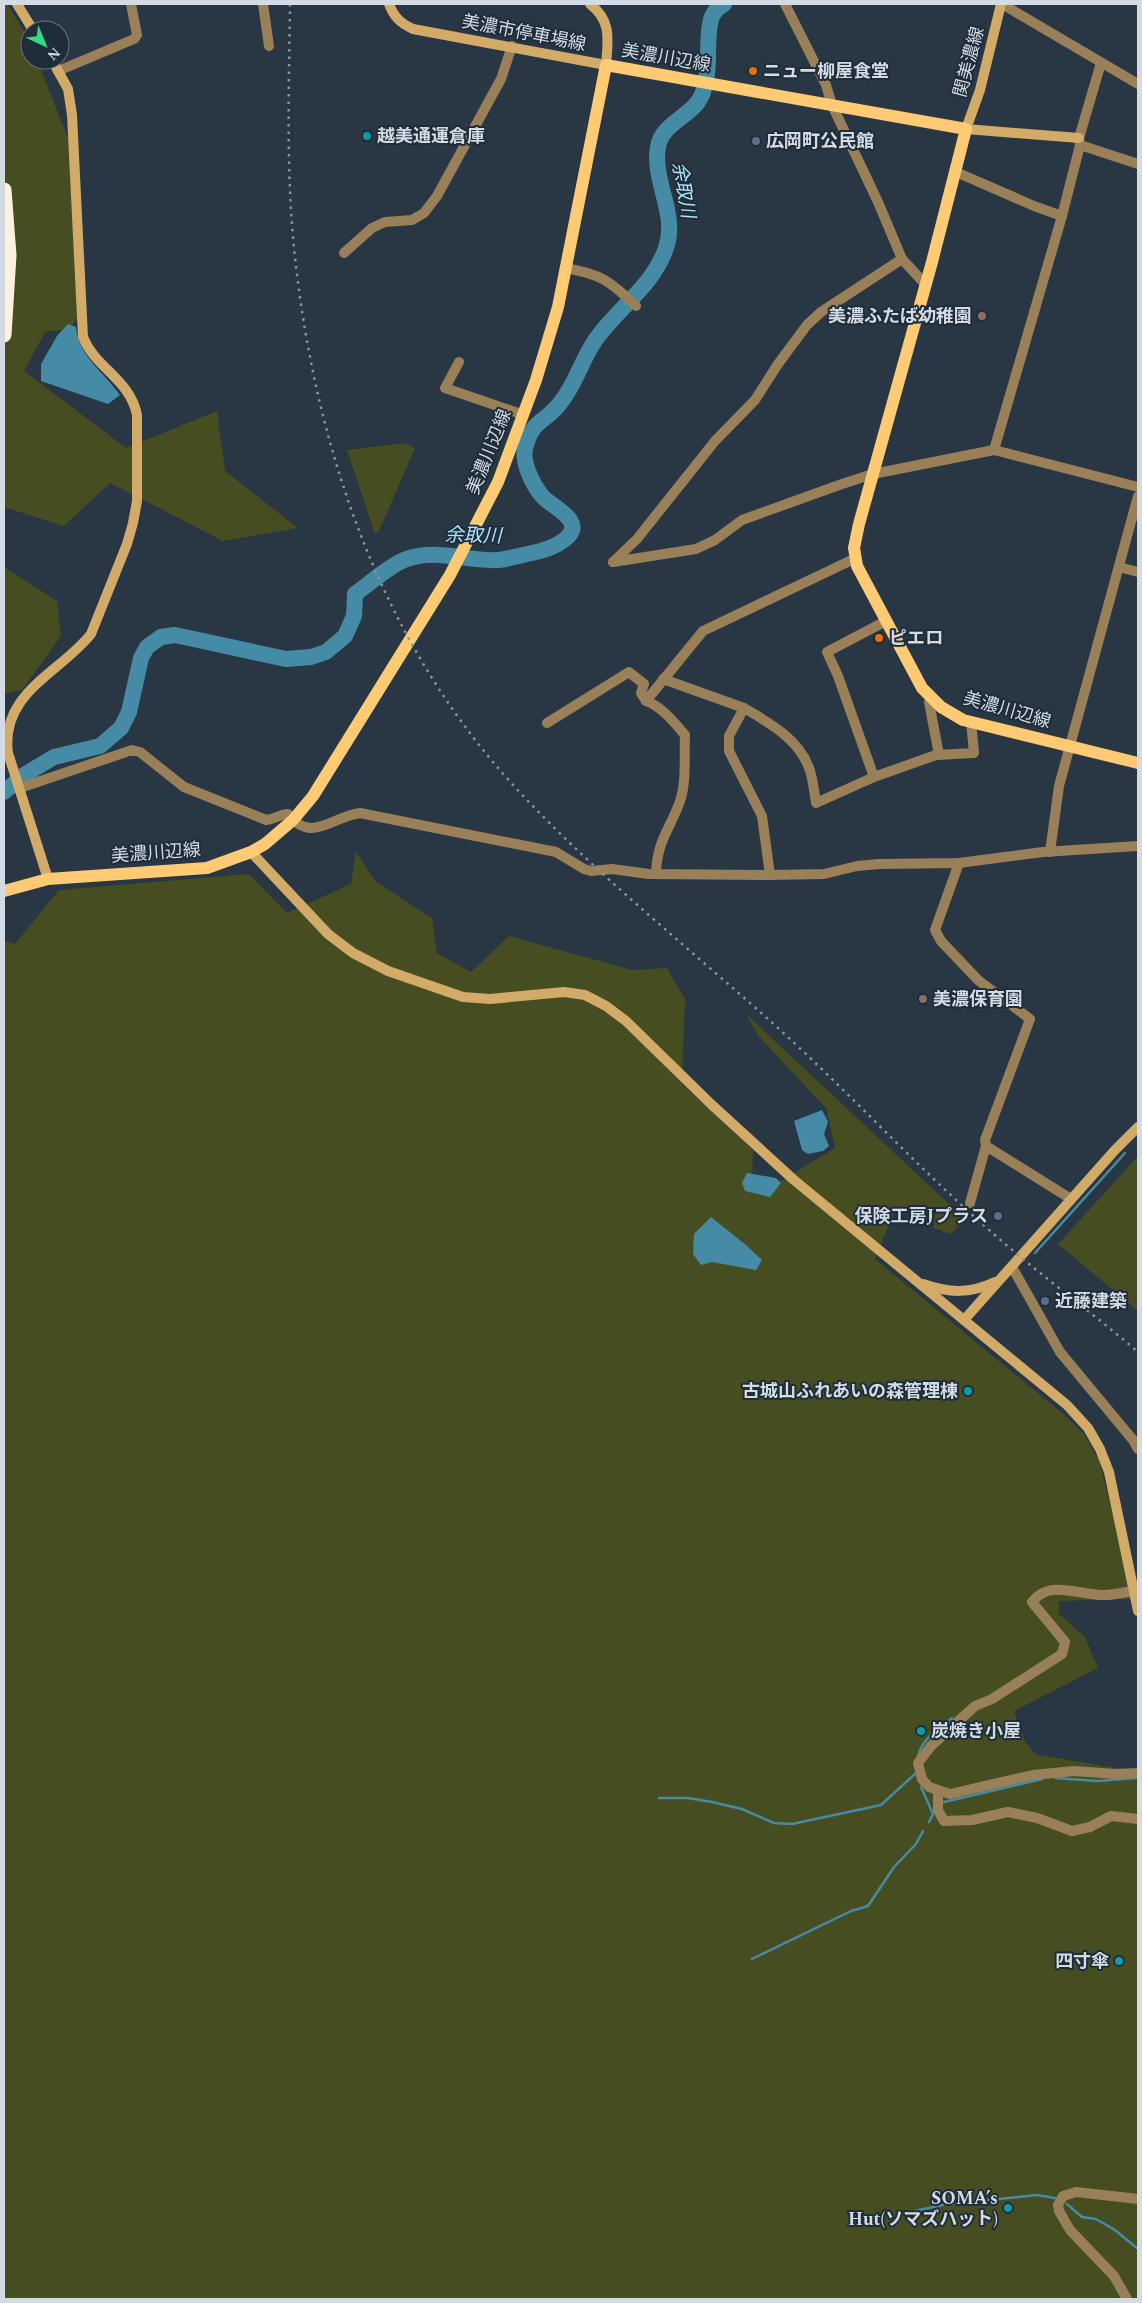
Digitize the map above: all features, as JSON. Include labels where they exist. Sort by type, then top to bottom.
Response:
[{"type":"highway","points":[[4,190],[9,255],[4,335]]},
{"type":"main road","name":"美濃川辺線","points":[[4,891],[48,879],[207,868],[251,852],[293,820],[313,796],[450,575],[496,488],[536,380],[558,307],[606,65],[966,129],[956,172],[859,524],[854,548],[857,566],[922,688],[940,707],[970,721],[1138,763]]},
{"type":"street","points":[[17,4],[27,20]]},
{"type":"street","points":[[70,65],[134,39],[138,35],[131,4]]},
{"type":"street","points":[[263,4],[269,46]]},
{"type":"street","name":"美濃市停車場線","points":[[389,4],[393,14],[401,23],[413,28],[606,65]]},
{"type":"street","points":[[590,4],[600,13],[608,28],[606,65]]},
{"type":"street","points":[[785,4],[826,84],[832,105],[878,202],[902,260],[925,284]]},
{"type":"street","points":[[1002,4],[1138,84]]},
{"type":"street","name":"関美濃線","points":[[966,129],[980,90],[1002,4]]},
{"type":"street","points":[[344,253],[372,228],[385,222],[412,220],[424,212],[433,202],[501,80],[512,46]]},
{"type":"street","points":[[994,450],[1062,216],[1079,141],[1102,63]]},
{"type":"street","points":[[48,879],[5,741],[6,725],[12,710],[22,695],[81,646],[91,634],[127,544],[137,501],[137,415],[134,403],[127,390],[87,348],[83,337],[72,115],[68,89],[58,70]]},
{"type":"street","points":[[966,129],[1079,141],[1138,164]]},
{"type":"street","points":[[956,172],[1062,216]]},
{"type":"street","points":[[902,260],[821,312],[807,325],[778,364],[755,400],[715,441],[637,539],[613,562],[696,549],[715,540],[742,520],[873,474],[994,450],[1138,487]]},
{"type":"street","points":[[565,268],[591,272],[607,281],[636,306]]},
{"type":"street","points":[[459,362],[445,388],[524,415]]},
{"type":"street","points":[[1050,852],[1059,786],[1138,496]]},
{"type":"street","points":[[646,701],[703,630],[856,558]]},
{"type":"street","points":[[1119,567],[1138,572]]},
{"type":"street","points":[[874,777],[838,676],[827,652],[886,621]]},
{"type":"street","points":[[547,723],[629,672],[644,684],[641,693],[646,701],[659,709],[685,735],[684,769],[679,803],[661,841],[657,856],[656,874]]},
{"type":"street","points":[[663,679],[744,708],[778,728],[795,745],[809,767],[816,803],[874,777],[939,755],[974,753],[970,721]]},
{"type":"street","points":[[931,698],[929,702],[939,755]]},
{"type":"street","points":[[744,708],[729,736],[729,751],[762,816],[770,875]]},
{"type":"street","points":[[18,783],[132,750],[140,752],[184,787],[266,820],[276,819],[284,814],[288,814],[305,829],[321,827],[346,815],[360,813],[556,852],[584,869],[591,871],[612,869],[656,874],[824,874],[857,866],[879,864],[959,863],[1050,852],[1138,846]]},
{"type":"street","points":[[251,852],[328,934],[354,953],[388,971],[463,997],[490,999],[564,992],[585,995],[606,1006],[626,1021],[712,1105],[794,1180],[1067,1405],[1088,1428],[1100,1449],[1109,1472],[1138,1611]]},
{"type":"street","points":[[959,863],[935,930],[941,941],[978,980],[1030,1019],[985,1140],[986,1146],[970,1203]]},
{"type":"street","points":[[964,1320],[1071,1199],[1138,1127]]},
{"type":"street","points":[[986,1146],[1071,1199]]},
{"type":"street","points":[[1012,1267],[1060,1352],[1133,1440],[1138,1449]]},
{"type":"street","points":[[917,1282],[942,1290],[966,1292],[985,1287],[1001,1279]]},
{"type":"street","points":[[1135,1591],[1102,1595],[1058,1589],[1036,1596],[1032,1602],[1065,1642],[1062,1654],[992,1699],[976,1706],[931,1746],[918,1763],[922,1778],[929,1787],[950,1794],[1033,1775],[1074,1771],[1115,1774],[1138,1773]]},
{"type":"street","points":[[938,1791],[938,1810],[944,1821],[972,1820],[1008,1812],[1037,1818],[1072,1831],[1090,1827],[1111,1816],[1138,1819]]},
{"type":"street","points":[[1127,2299],[1114,2276],[1070,2230],[1059,2211],[1058,2205],[1063,2196],[1076,2192],[1138,2198]]},
{"type":"green space","points":[[4,4],[7,4],[20,25],[20,70],[41,70],[68,138],[83,310],[70,329],[45,332],[24,371],[126,448],[217,411],[225,471],[298,528],[223,541],[110,483],[64,526],[4,507]]},
{"type":"green space","points":[[404,443],[415,448],[379,531],[375,534],[347,450]]},
{"type":"green space","points":[[4,567],[57,601],[61,636],[22,690],[4,694]]},
{"type":"green space","points":[[356,852],[376,882],[432,918],[437,953],[471,972],[509,936],[632,970],[667,968],[685,999],[682,1084],[753,1150],[752,1183],[766,1190],[835,1148],[826,1108],[760,1038],[745,1013],[966,1220],[950,1234],[934,1228],[935,1212],[913,1206],[894,1212],[875,1259],[1061,1412],[1083,1433],[1099,1460],[1134,1599],[1059,1601],[1059,1614],[1085,1637],[1098,1668],[1014,1711],[1025,1742],[1035,1754],[1138,1772],[1138,2299],[4,2299],[4,941],[15,944],[59,890],[249,874],[287,913],[351,884]]},
{"type":"green space","points":[[1138,1156],[1138,1311],[1058,1244]]},
{"type":"water","points":[[68,324],[76,327],[78,337],[87,355],[120,395],[108,404],[41,381],[41,364],[57,336]]},
{"type":"water","points":[[822,1110],[828,1122],[824,1134],[829,1146],[823,1151],[808,1154],[802,1150],[794,1121]]},
{"type":"water","points":[[747,1173],[776,1178],[781,1183],[770,1197],[745,1191],[742,1183]]},
{"type":"water","points":[[711,1217],[762,1260],[756,1270],[712,1262],[701,1265],[693,1254],[694,1234]]},
{"type":"waterway","name":"余取川","points":[[4,792],[24,775],[54,757],[100,746],[121,728],[129,712],[141,658],[147,647],[161,637],[175,635],[286,659],[311,657],[326,652],[345,636],[354,616],[355,594],[404,560],[427,555],[486,560],[506,559],[548,548],[564,540],[571,533],[572,527],[566,515],[542,496],[535,486],[525,461],[525,449],[531,432],[555,409],[566,395],[596,339],[644,285],[660,262],[666,248],[669,223],[658,172],[658,147],[666,131],[694,107],[703,92],[707,74],[711,21],[715,12],[724,4]]},
{"type":"waterway","points":[[1035,1253],[1125,1153]]},
{"type":"waterway","points":[[918,1756],[927,1739],[952,1718]]},
{"type":"waterway","points":[[659,1798],[688,1798],[712,1802],[742,1809],[774,1823],[792,1824],[881,1805],[916,1773]]},
{"type":"waterway","points":[[1055,1778],[1097,1781],[1137,1778]]},
{"type":"waterway","points":[[944,1802],[1042,1779]]},
{"type":"waterway","points":[[921,1787],[933,1814],[929,1822]]},
{"type":"waterway","points":[[752,1959],[851,1911],[868,1906],[894,1867],[916,1844],[923,1831]]},
{"type":"waterway","points":[[954,2204],[1037,2195],[1055,2198]]},
{"type":"waterway","points":[[1067,2204],[1082,2217],[1096,2219],[1115,2230],[1138,2249]]},
{"type":"waterway","points":[[910,2212],[943,2205]]},
{"type":"railway","points":[[290,4],[289,126],[291,218],[304,321],[318,394],[337,466],[361,535],[390,603],[425,667],[467,729],[514,786],[574,847],[638,906],[768,1019],[960,1204],[1025,1260],[1138,1352]]},
{"type":"place","name":"ニュー柳屋食堂","points":[[753,71]]},
{"type":"place","name":"越美通運倉庫","points":[[367,136]]},
{"type":"place","name":"広岡町公民館","points":[[756,141]]},
{"type":"place","name":"美濃ふたば幼稚園","points":[[982,316]]},
{"type":"place","name":"ピエロ","points":[[879,638]]},
{"type":"place","name":"美濃保育園","points":[[923,999]]},
{"type":"place","name":"保険工房Jプラス","points":[[998,1216]]},
{"type":"place","name":"近藤建築","points":[[1045,1301]]},
{"type":"place","name":"古城山ふれあいの森管理棟","points":[[968,1391]]},
{"type":"place","name":"炭焼き小屋","points":[[921,1731]]},
{"type":"place","name":"四寸傘","points":[[1119,1961]]},
{"type":"place","name":"SOMA’s Hut(ソマズハット)","points":[[1008,2208]]}]
